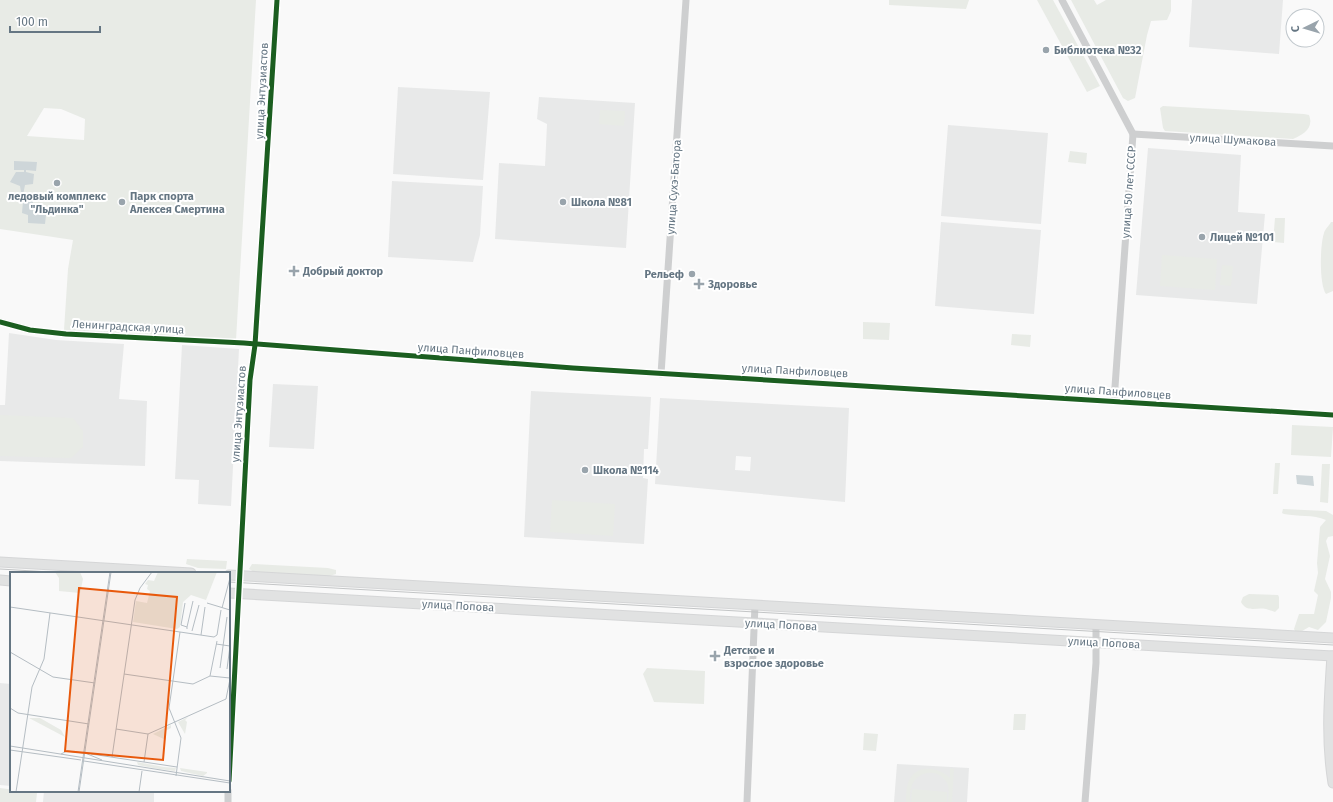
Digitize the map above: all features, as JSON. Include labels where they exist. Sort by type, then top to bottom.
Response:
[{"type":"main road","points":[[0,562],[63,569],[159,572]]},
{"type":"main road","name":"улица Попова","points":[[230,575],[1333,638]]},
{"type":"main road","points":[[0,580],[10,581]]},
{"type":"main road","name":"улица Попова","points":[[230,593],[1333,656]]},
{"type":"main road","points":[[1183,647],[1184,630]]},
{"type":"main road","points":[[1333,630],[1333,638]]},
{"type":"main road","points":[[1333,656],[1328,725],[1329,758],[1333,783]]},
{"type":"street","name":"улица Энтузиастов","points":[[230,762],[250,380],[255,345],[277,0]]},
{"type":"street","name":"улица Сухэ-Батора","points":[[661,374],[686,0]]},
{"type":"street","name":"улица 50 лет СССР","points":[[1062,0],[1133,134],[1114,402]]},
{"type":"street","name":"улица Шумакова","points":[[1133,134],[1333,146]]},
{"type":"street","name":"Ленинградская улица","points":[[0,322],[30,330],[56,334],[255,345]]},
{"type":"street","name":"улица Панфиловцев","points":[[255,345],[661,374],[1333,415]]},
{"type":"street","points":[[746,802],[755,605]]},
{"type":"street","points":[[1086,802],[1097,643],[1096,625]]},
{"type":"shaded area","name":"Парк спорта Алексея Смертина","points":[[0,0],[256,0],[236,340],[64,330],[68,269],[73,240],[0,229]],"holes":[[[44,108],[61,109],[85,119],[84,140],[27,136]]]},
{"type":"shaded area","points":[[889,0],[969,0],[966,9],[889,5]]},
{"type":"shaded area","points":[[1037,0],[1053,0],[1100,86],[1087,92]]},
{"type":"shaded area","points":[[1071,0],[1094,0],[1097,5],[1106,0],[1171,0],[1171,11],[1167,20],[1151,21],[1135,98],[1128,101],[1123,98]]},
{"type":"shaded area","points":[[1192,0],[1283,0],[1279,54],[1189,47]]},
{"type":"shaded area","points":[[398,87],[490,92],[483,180],[393,174]]},
{"type":"shaded area","name":"Школа №81","points":[[539,97],[635,103],[626,248],[495,239],[499,163],[545,166],[547,124],[537,119]]},
{"type":"shaded area","points":[[1163,106],[1304,114],[1309,115],[1310,124],[1304,133],[1293,139],[1165,131],[1163,128],[1160,108]]},
{"type":"shaded area","points":[[600,110],[625,111],[624,126],[599,124]]},
{"type":"shaded area","points":[[948,125],[1048,133],[1041,224],[941,216]]},
{"type":"shaded area","name":"Лицей №101","points":[[1148,148],[1241,155],[1238,212],[1265,214],[1257,304],[1136,295]]},
{"type":"shaded area","points":[[1070,151],[1087,153],[1086,164],[1068,162]]},
{"type":"shaded area","points":[[14,161],[37,162],[36,171],[26,170],[26,172],[34,174],[33,184],[25,185],[23,195],[33,197],[33,214],[46,215],[45,224],[28,223],[28,215],[22,213],[23,201],[16,199],[21,192],[20,186],[10,182],[16,172],[24,172],[24,170],[14,170]]},
{"type":"shaded area","points":[[392,181],[483,186],[480,235],[473,262],[388,257]]},
{"type":"shaded area","points":[[1275,218],[1285,218],[1284,243],[1273,242]]},
{"type":"shaded area","points":[[941,222],[1041,230],[1034,314],[935,306]]},
{"type":"shaded area","points":[[1331,222],[1333,222],[1333,291],[1326,294],[1322,282],[1321,255],[1324,233]]},
{"type":"shaded area","points":[[1162,255],[1217,259],[1215,290],[1160,286]]},
{"type":"shaded area","points":[[1222,265],[1233,266],[1231,286],[1220,285]]},
{"type":"shaded area","points":[[863,322],[890,323],[889,340],[863,339]]},
{"type":"shaded area","points":[[9,333],[56,340],[124,344],[119,399],[147,401],[145,466],[0,461],[0,405],[5,405]]},
{"type":"shaded area","points":[[1012,334],[1031,335],[1030,347],[1011,345]]},
{"type":"shaded area","points":[[182,345],[239,349],[231,506],[198,504],[199,480],[175,479]]},
{"type":"shaded area","points":[[273,384],[318,386],[314,449],[269,447]]},
{"type":"shaded area","name":"Школа №114","points":[[531,391],[651,397],[648,449],[644,449],[643,478],[648,479],[644,544],[524,537]]},
{"type":"shaded area","points":[[660,398],[849,408],[845,502],[655,484]],"holes":[[[736,456],[751,457],[750,471],[735,470]]]},
{"type":"shaded area","points":[[0,415],[73,418],[83,431],[83,447],[71,458],[0,456]]},
{"type":"shaded area","points":[[1292,425],[1333,427],[1331,457],[1291,455]]},
{"type":"shaded area","points":[[1275,463],[1280,463],[1278,494],[1273,494]]},
{"type":"shaded area","points":[[1322,464],[1330,464],[1328,503],[1320,502]]},
{"type":"shaded area","points":[[1296,475],[1313,476],[1314,486],[1297,484]]},
{"type":"shaded area","points":[[552,500],[615,504],[613,536],[550,532]]},
{"type":"shaded area","points":[[1283,509],[1326,511],[1333,515],[1333,536],[1328,537],[1326,541],[1330,556],[1325,579],[1331,592],[1331,598],[1326,622],[1318,630],[1309,627],[1302,631],[1295,631],[1294,629],[1299,614],[1314,614],[1318,595],[1314,591],[1318,573],[1317,563],[1320,527],[1326,520],[1316,517],[1284,514],[1282,513]]},
{"type":"shaded area","points":[[187,559],[227,561],[226,569],[198,568],[186,564]]},
{"type":"shaded area","points":[[252,564],[328,568],[336,570],[336,574],[329,576],[254,572],[249,569]]},
{"type":"shaded area","points":[[1249,594],[1278,595],[1279,608],[1275,612],[1266,609],[1249,609],[1241,602],[1243,597]]},
{"type":"shaded area","points":[[647,668],[705,671],[704,704],[654,702],[643,674]]},
{"type":"shaded area","points":[[0,683],[10,684],[10,786],[0,785]]},
{"type":"shaded area","points":[[1014,714],[1026,714],[1025,730],[1013,730]]},
{"type":"shaded area","points":[[864,733],[878,734],[876,751],[863,750]]},
{"type":"shaded area","points":[[897,764],[969,768],[967,802],[894,802]]},
{"type":"shaded area","points":[[950,768],[954,769],[952,802],[948,802],[949,792],[944,778],[935,773],[930,773],[916,779],[911,788],[910,802],[906,802],[906,790],[908,783],[911,777],[916,773],[921,770],[933,769],[950,778]]},
{"type":"shaded area","points":[[0,788],[10,789],[10,792],[37,793],[36,802],[0,802]]},
{"type":"shaded area","points":[[912,789],[947,792],[947,802],[911,802]]},
{"type":"shaded area","points":[[44,792],[154,792],[154,802],[43,802]]},
{"type":"tram line","points":[[0,569],[50,572]]},
{"type":"tram line","points":[[230,582],[1333,645]]},
{"type":"cycle path","points":[[230,762],[250,380],[255,345],[277,0]]},
{"type":"cycle path","points":[[0,322],[30,330],[66,334],[244,343],[573,368],[1333,415]]},
{"type":"place","name":"Библиотека №32","points":[[1046,50]]},
{"type":"place","name":"ледовый комплекс \"Льдинка\"","points":[[57,183]]},
{"type":"place","name":"Парк спорта Алексея Смертина","points":[[122,202]]},
{"type":"place","name":"Школа №81","points":[[563,202]]},
{"type":"place","name":"Лицей №101","points":[[1202,237]]},
{"type":"place","name":"Добрый доктор","points":[[294,271]]},
{"type":"place","name":"Рельеф","points":[[692,274]]},
{"type":"place","name":"Здоровье","points":[[699,284]]},
{"type":"place","name":"Школа №114","points":[[585,470]]},
{"type":"place","name":"Детское и взрослое здоровье","points":[[715,656]]}]
